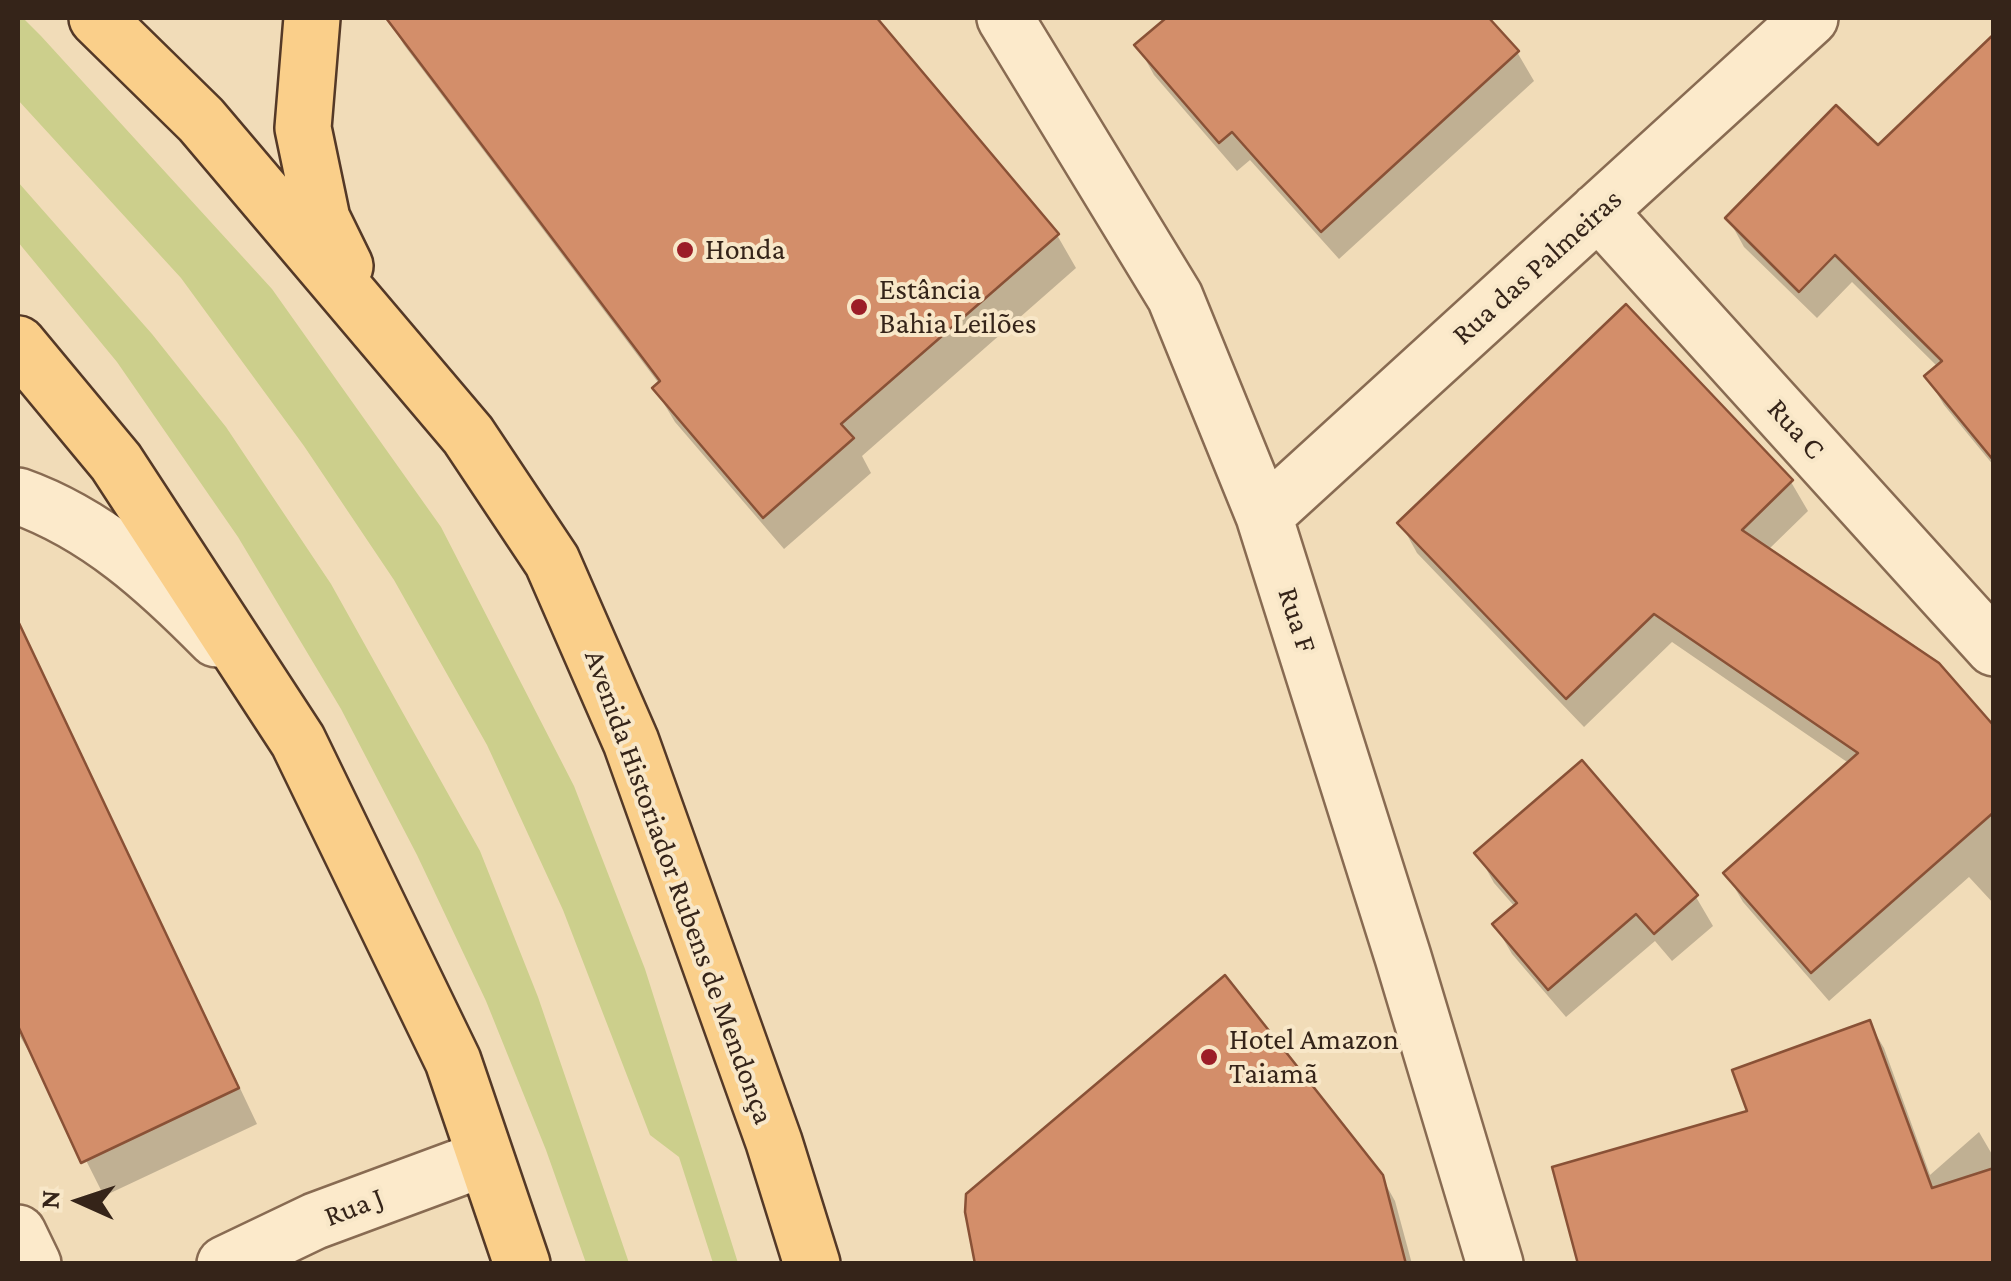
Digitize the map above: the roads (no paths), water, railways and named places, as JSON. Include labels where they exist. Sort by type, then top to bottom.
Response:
[{"type":"main road","name":"Avenida Historiador Rubens de Mendonça","points":[[98,18],[201,120],[468,435],[552,561],[631,742],[774,1142],[812,1264]]},
{"type":"main road","points":[[312,18],[303,128],[322,219],[370,318]]},
{"type":"main road","points":[[18,344],[116,462],[298,741],[453,1061],[522,1264]]},
{"type":"street","name":"Rua F","points":[[1005,18],[1174,298],[1264,516],[1495,1264]]},
{"type":"street","name":"Rua das Palmeiras","points":[[1264,516],[1810,18]]},
{"type":"street","name":"Rua C","points":[[1598,211],[1994,648]]},
{"type":"street","points":[[18,496],[94,532],[166,588],[222,644],[298,741]]},
{"type":"street","name":"Rua J","points":[[225,1264],[316,1221],[485,1158]]},
{"type":"street","points":[[18,1233],[33,1264]]},
{"type":"place","name":"Honda","points":[[685,250]]},
{"type":"place","name":"Estância Bahia Leilões","points":[[859,307]]},
{"type":"place","name":"Hotel Amazon Taiamã","points":[[1209,1057]]}]
